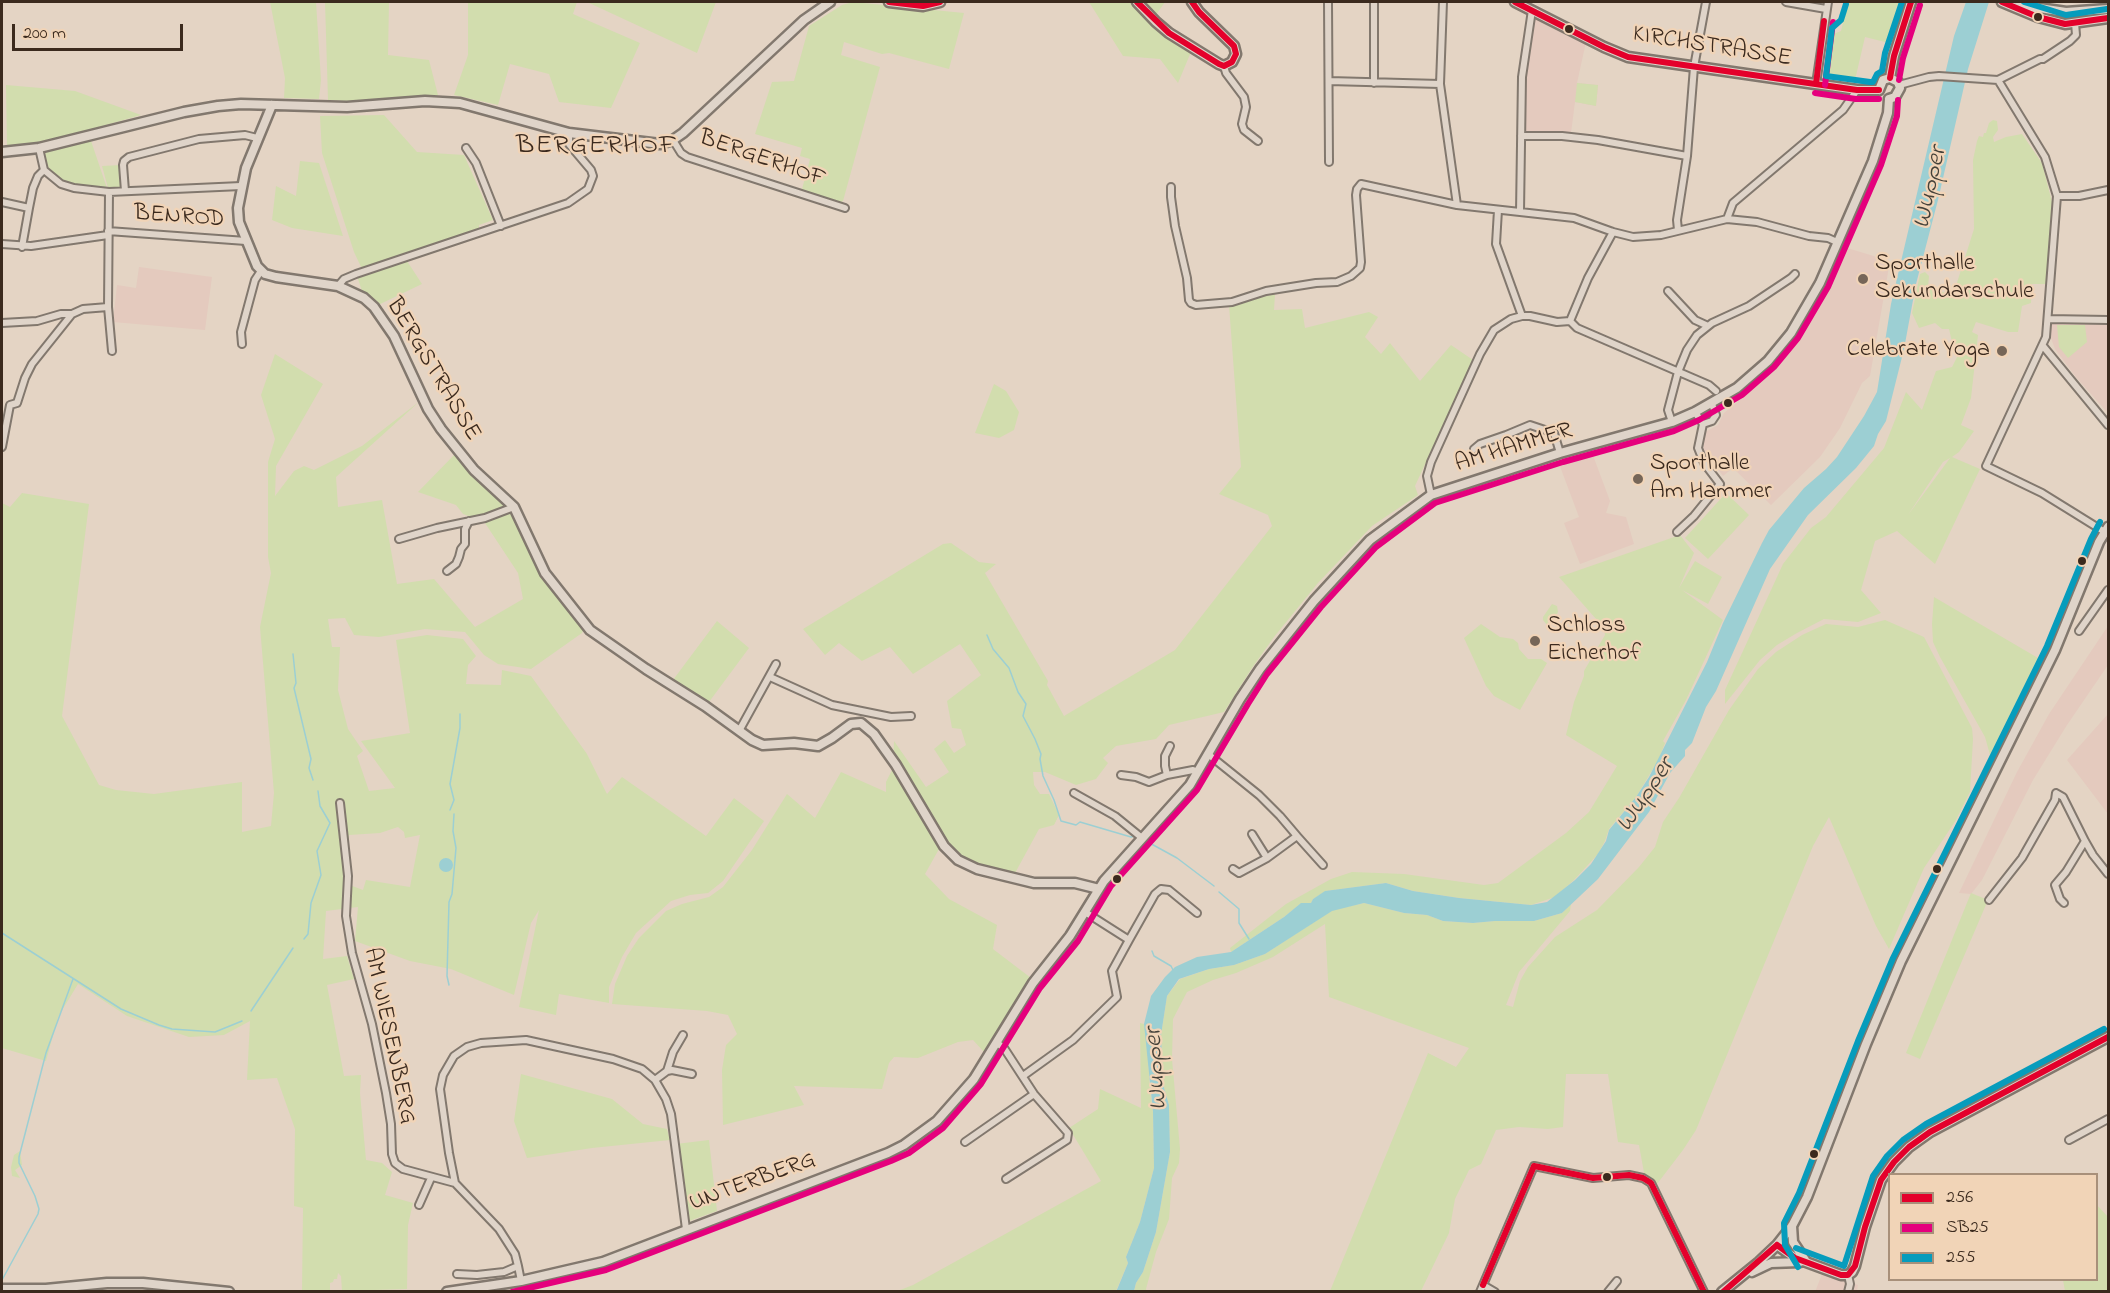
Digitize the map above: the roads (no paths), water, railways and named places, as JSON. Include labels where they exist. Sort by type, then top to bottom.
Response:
[{"type":"main road","name":"BERGERHOF","points":[[2,152],[39,148],[184,112],[241,104],[317,107],[448,102],[480,108],[568,133],[660,144],[673,140],[804,20],[830,2]]},
{"type":"main road","points":[[889,2],[923,6],[940,2]]},
{"type":"main road","points":[[1137,2],[1161,26],[1224,66],[1235,58],[1234,46],[1199,12],[1192,2]]},
{"type":"main road","name":"KIRCHSTRASSE","points":[[1515,2],[1619,54],[1638,59],[1857,90],[1879,90]]},
{"type":"main road","points":[[1890,78],[1894,56],[1911,2]]},
{"type":"main road","points":[[2002,2],[2051,21],[2075,23],[2109,18]]},
{"type":"main road","points":[[2007,2],[2066,12],[2109,9]]},
{"type":"main road","points":[[1890,78],[1896,80],[1899,85],[1898,94],[1889,99],[1879,90],[1882,80],[1890,78]]},
{"type":"main road","name":"AM HAMMER","points":[[1215,742],[1260,669],[1314,601],[1359,551],[1381,531],[1431,495],[1560,453],[1672,422],[1712,404],[1746,381],[1779,348],[1797,324],[1814,294],[1873,161],[1888,113],[1889,99]]},
{"type":"main road","points":[[261,271],[246,241],[237,215],[242,186],[257,138],[272,105]]},
{"type":"main road","name":"BERGSTRASSE","points":[[261,271],[276,277],[338,286],[364,298],[374,307],[394,336],[428,409],[445,436],[474,470],[514,507],[545,573],[590,630],[763,745],[824,744],[851,724],[861,723],[870,729],[885,749],[944,846],[958,860],[977,869],[1034,883],[1075,883],[1099,889]]},
{"type":"main road","points":[[1722,1292],[1777,1245],[1792,1226],[1807,1197],[1900,961],[2055,650],[2107,531]]},
{"type":"main road","name":"UNTERBERG","points":[[447,1292],[521,1281],[603,1262],[840,1172],[904,1145],[937,1121],[974,1079],[1033,983],[1070,936],[1099,889],[1119,862],[1182,797],[1215,742]]},
{"type":"main road","points":[[1777,1245],[1795,1258],[1806,1262],[1844,1275],[1852,1272],[1881,1180],[1909,1147],[1930,1132],[2109,1037]]},
{"type":"main road","points":[[1792,1226],[1793,1242],[1806,1262]]},
{"type":"main road","points":[[1737,1280],[1771,1263],[1806,1262]]},
{"type":"main road","points":[[2,1289],[97,1283],[142,1283],[229,1292]]},
{"type":"street","points":[[1328,2],[1329,162]]},
{"type":"street","points":[[1374,2],[1374,83]]},
{"type":"street","points":[[1443,2],[1440,84],[1457,205]]},
{"type":"street","points":[[1678,230],[1677,220],[1687,156],[1694,68],[1706,2]]},
{"type":"street","points":[[1786,2],[1827,5],[1816,84]]},
{"type":"street","points":[[1520,212],[1522,77],[1527,6]]},
{"type":"street","points":[[1899,85],[1939,76],[1998,80],[2040,58],[2043,59],[2070,41],[2076,35],[2075,23]]},
{"type":"street","points":[[1224,66],[1226,73],[1244,97],[1246,107],[1242,124],[1244,130],[1258,141]]},
{"type":"street","points":[[1998,80],[2045,157],[2057,196],[2048,319],[2043,346],[1986,465],[2042,493],[2107,531]]},
{"type":"street","points":[[1329,81],[1440,84]]},
{"type":"street","points":[[1726,219],[1733,204],[1843,110],[1857,90]]},
{"type":"street","points":[[338,286],[350,276],[561,207],[588,189],[593,176],[591,170],[569,144],[568,133]]},
{"type":"street","points":[[125,190],[123,165],[129,157],[199,139],[245,135],[257,138]]},
{"type":"street","points":[[1521,136],[1562,136],[1598,140],[1687,156]]},
{"type":"street","name":"BERGERHOF","points":[[673,140],[681,153],[687,157],[845,208]]},
{"type":"street","points":[[39,148],[44,170],[61,184],[74,188],[109,192],[242,186]]},
{"type":"street","points":[[466,148],[476,163],[501,226]]},
{"type":"street","points":[[22,247],[33,188],[38,176],[44,170]]},
{"type":"street","points":[[1172,187],[1175,226],[1187,278],[1189,300],[1191,303],[1207,305],[1232,302],[1266,291],[1337,282],[1351,276],[1360,268],[1361,262],[1356,195],[1358,186],[1361,184],[1457,205],[1574,218],[1633,237],[1646,237],[1726,219],[1758,222],[1809,236],[1828,238],[1836,245]]},
{"type":"street","points":[[2057,196],[2079,196],[2109,190]]},
{"type":"street","points":[[109,192],[108,307],[112,351]]},
{"type":"street","points":[[2,202],[29,208]]},
{"type":"street","points":[[1498,210],[1496,244],[1499,258],[1522,316]]},
{"type":"street","points":[[1570,321],[1588,278],[1613,232]]},
{"type":"street","name":"BENROD","points":[[2,244],[22,247],[108,233],[246,241]]},
{"type":"street","points":[[242,344],[243,323],[255,280],[261,271]]},
{"type":"street","points":[[1672,422],[1668,410],[1678,372],[1687,350],[1697,335],[1708,326],[1749,306],[1795,274]]},
{"type":"street","points":[[1668,291],[1695,320],[1708,326]]},
{"type":"street","points":[[2,323],[37,321],[61,314],[72,314],[83,309],[108,307]]},
{"type":"street","points":[[2,447],[10,405],[17,403],[22,384],[32,364],[72,314]]},
{"type":"street","points":[[1431,495],[1427,476],[1431,462],[1480,354],[1494,330],[1511,319],[1530,316],[1557,322],[1570,321],[1577,328],[1709,385],[1716,391]]},
{"type":"street","points":[[2048,319],[2109,320]]},
{"type":"street","points":[[2043,346],[2109,425]]},
{"type":"street","points":[[1703,424],[1712,422],[1716,415],[1712,404]]},
{"type":"street","points":[[1677,532],[1694,516],[1720,484],[1704,463],[1698,448],[1703,424],[1695,412]]},
{"type":"street","points":[[1474,449],[1480,444],[1530,424],[1554,434],[1560,453]]},
{"type":"street","points":[[399,539],[514,507]]},
{"type":"street","points":[[447,571],[456,564],[465,543],[465,529],[469,521]]},
{"type":"street","points":[[2079,632],[2109,590]]},
{"type":"street","points":[[739,731],[776,664]]},
{"type":"street","points":[[770,677],[832,705],[891,717],[911,716]]},
{"type":"street","points":[[1167,775],[1165,756],[1170,746]]},
{"type":"street","points":[[1208,754],[1259,795],[1323,865]]},
{"type":"street","points":[[1122,776],[1136,777],[1149,782],[1167,775],[1193,770],[1198,772]]},
{"type":"street","points":[[1074,793],[1115,816],[1142,838]]},
{"type":"street","points":[[1989,900],[2022,858],[2055,800],[2056,793],[2063,797],[2093,855],[2109,873]]},
{"type":"street","name":"AM WIESENBERG","points":[[340,803],[348,876],[346,916],[352,953],[372,1024],[386,1094],[391,1124],[392,1154],[395,1163],[402,1169],[455,1183]]},
{"type":"street","points":[[1252,834],[1266,858]]},
{"type":"street","points":[[1233,869],[1239,873],[1266,858],[1297,836]]},
{"type":"street","points":[[2064,903],[2055,885],[2085,841]]},
{"type":"street","points":[[1023,1076],[1073,1040],[1117,997],[1112,971],[1155,894],[1161,889],[1168,890],[1197,913]]},
{"type":"street","points":[[1085,912],[1129,940]]},
{"type":"street","points":[[667,1071],[673,1052],[683,1035]]},
{"type":"street","points":[[521,1281],[515,1254],[499,1229],[455,1183],[441,1089],[443,1075],[454,1056],[467,1047],[480,1043],[526,1040],[613,1059],[642,1069],[655,1080],[666,1099],[671,1114],[686,1229]]},
{"type":"street","points":[[997,1043],[1004,1048],[1034,1094],[1068,1133],[1067,1140],[1006,1179]]},
{"type":"street","points":[[655,1080],[667,1071],[678,1070],[692,1074]]},
{"type":"street","points":[[965,1142],[1034,1094]]},
{"type":"street","points":[[2069,1140],[2109,1119]]},
{"type":"street","points":[[1496,1292],[1482,1288],[1534,1166],[1593,1178],[1629,1175],[1652,1183],[1704,1292]]},
{"type":"street","points":[[419,1205],[431,1178]]},
{"type":"street","points":[[457,1274],[477,1275],[504,1272],[518,1266]]},
{"type":"street","points":[[1844,1275],[1850,1284],[1848,1292]]},
{"type":"street","points":[[1608,1292],[1617,1281]]},
{"type":"water","name":"Wupper","points":[[1966,2],[1989,2],[1968,69],[1916,284],[1904,349],[1886,421],[1874,446],[1856,468],[1808,515],[1770,569],[1716,691],[1706,707],[1692,743],[1685,750],[1685,756],[1670,773],[1649,812],[1598,879],[1562,913],[1534,921],[1473,923],[1443,921],[1427,915],[1404,913],[1364,903],[1332,911],[1265,954],[1234,965],[1209,969],[1179,979],[1167,996],[1161,1035],[1163,1084],[1169,1105],[1170,1152],[1156,1232],[1134,1291],[1116,1292],[1128,1263],[1126,1257],[1140,1222],[1154,1168],[1153,1112],[1144,1024],[1151,996],[1175,967],[1197,957],[1231,952],[1301,903],[1311,903],[1325,891],[1386,883],[1413,891],[1459,898],[1531,905],[1547,902],[1591,864],[1606,841],[1609,830],[1636,797],[1649,777],[1707,662],[1723,623],[1769,530],[1804,488],[1837,457],[1877,392],[1891,304],[1954,36]]},
{"type":"water","points":[[446,858],[451,860],[453,865],[451,870],[446,872],[441,870],[439,865],[441,860]]},
{"type":"waterway","points":[[987,635],[993,649],[1009,668],[1018,692],[1026,704],[1023,716],[1041,754],[1043,776],[1061,821],[1076,825],[1080,822],[1131,837],[1135,836]]},
{"type":"waterway","points":[[293,654],[296,683],[294,688],[311,759],[309,768],[313,780]]},
{"type":"waterway","points":[[450,810],[454,800],[450,784],[460,728],[460,714]]},
{"type":"waterway","points":[[304,939],[308,934],[311,903],[321,875],[317,851],[330,823],[320,806],[318,791]]},
{"type":"waterway","points":[[449,985],[447,976],[449,902],[452,894],[456,848],[453,831],[454,814]]},
{"type":"waterway","points":[[1146,841],[1177,858],[1214,886]]},
{"type":"waterway","points":[[1219,892],[1239,909],[1239,923],[1249,939]]},
{"type":"waterway","points":[[2,933],[121,1009],[159,1025],[172,1029],[215,1032],[242,1021]]},
{"type":"waterway","points":[[251,1011],[293,948]]},
{"type":"waterway","points":[[1152,951],[1154,956],[1171,966],[1173,970]]},
{"type":"waterway","points":[[2,1280],[38,1214],[39,1209],[35,1196],[19,1163],[19,1157],[46,1053],[73,979]]},
{"type":"place","name":"Sporthalle Sekundarschule","points":[[1863,279]]},
{"type":"place","name":"Celebrate Yoga","points":[[2002,351]]},
{"type":"place","name":"Sporthalle Am Hammer","points":[[1638,479]]},
{"type":"place","name":"Schloss Eicherhof","points":[[1535,641]]},
{"type":"district","name":"BERGERHOF","points":[[597,148]]}]
